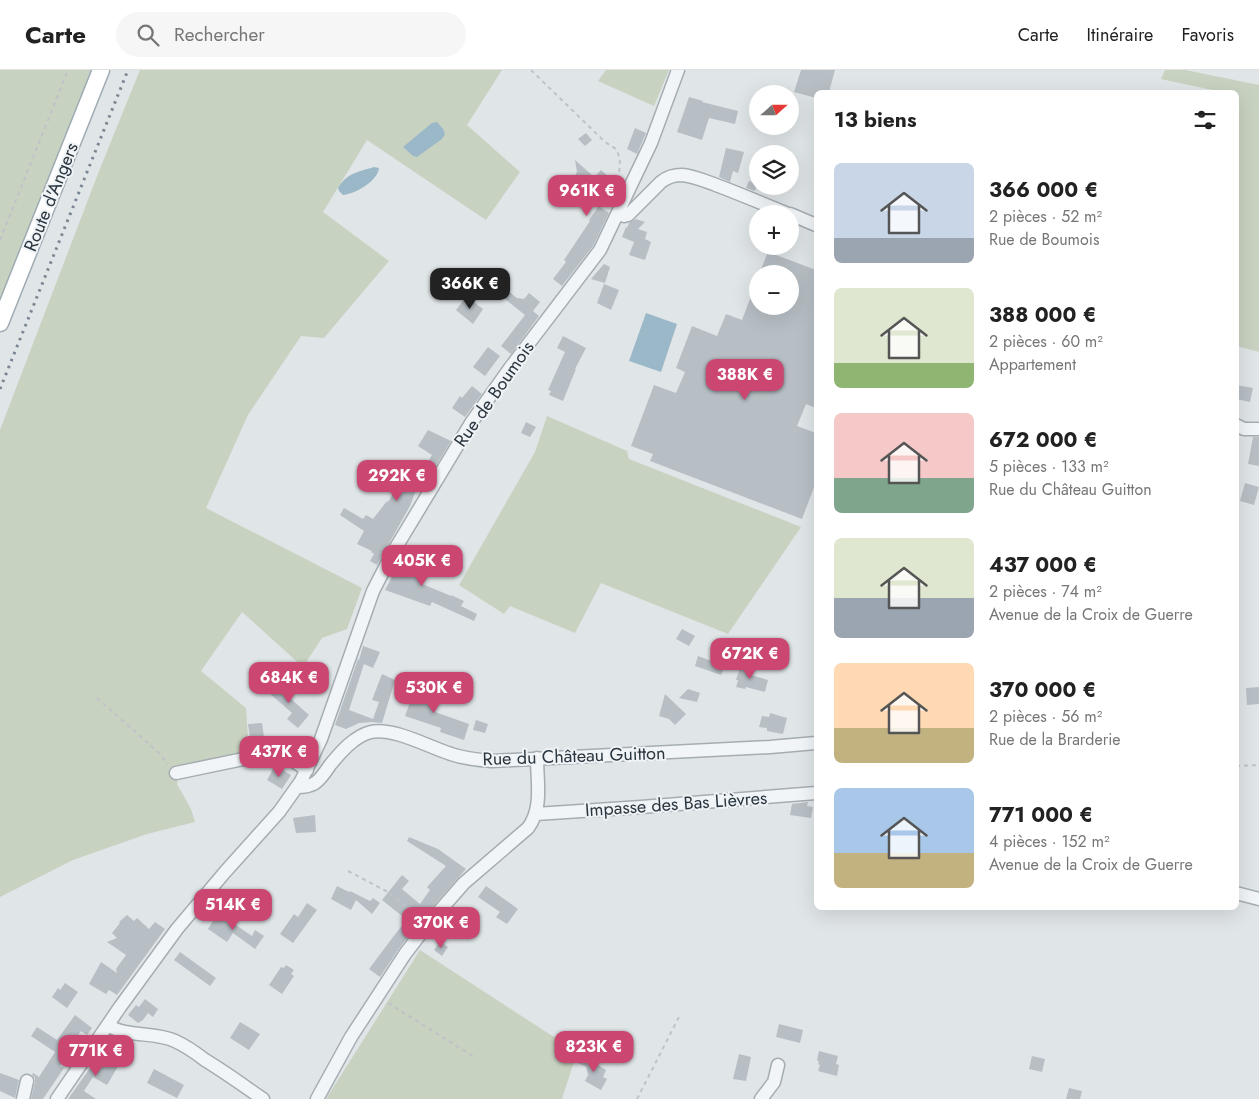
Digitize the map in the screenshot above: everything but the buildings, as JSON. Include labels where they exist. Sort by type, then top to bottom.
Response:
[{"type":"main road","name":"Route d'Angers","points":[[0,323],[101,70]]},
{"type":"street","name":"Rue de Boumois","points":[[57,1099],[177,929],[279,812],[301,779],[321,739],[373,591],[392,554],[471,423],[522,352],[600,250],[651,143],[678,70]]},
{"type":"street","points":[[620,210],[624,216],[628,215],[661,182],[672,176],[694,177],[767,205]]},
{"type":"street","points":[[799,218],[814,224]]},
{"type":"street","points":[[1239,426],[1259,430]]},
{"type":"street","name":"Rue du Château Guitton","points":[[301,779],[305,786],[316,783],[338,755],[355,740],[370,732],[382,731],[452,755],[475,760],[492,761],[814,743]]},
{"type":"street","points":[[176,773],[263,754],[286,756],[301,779]]},
{"type":"street","points":[[317,1099],[351,1037],[405,954],[428,924],[464,883],[528,828],[538,806],[537,758]]},
{"type":"street","name":"Impasse des Bas Lièvres","points":[[536,814],[641,808],[814,793]]},
{"type":"street","points":[[1239,894],[1259,899]]},
{"type":"street","points":[[108,1025],[122,1031],[166,1037],[175,1041],[263,1099]]},
{"type":"street","points":[[761,1099],[774,1082],[778,1065]]},
{"type":"street","points":[[23,1099],[27,1080]]},
{"type":"path","points":[[0,240],[68,70]]},
{"type":"path","points":[[532,70],[605,142],[616,149],[620,158],[620,210]]},
{"type":"path","points":[[97,698],[158,753],[176,773]]},
{"type":"path","points":[[1239,766],[1259,765]]},
{"type":"path","points":[[348,871],[386,891],[428,924]]},
{"type":"path","points":[[378,996],[476,1058]]},
{"type":"path","points":[[637,1099],[680,1015]]},
{"type":"green space","points":[[0,70],[93,70],[0,303]]},
{"type":"green space","points":[[140,70],[502,70],[467,125],[520,172],[486,220],[367,140],[323,212],[389,261],[324,338],[301,336],[248,415],[206,508],[362,588],[347,629],[322,638],[303,667],[242,612],[201,671],[246,708],[249,753],[180,768],[177,784],[191,809],[195,822],[147,834],[73,860],[0,897],[0,430],[99,171]]},
{"type":"green space","points":[[606,70],[669,70],[654,106],[598,81]]},
{"type":"green space","points":[[1165,70],[1185,70],[1259,85],[1259,352],[1239,347],[1239,90],[1213,90],[1161,79]]},
{"type":"green space","points":[[547,416],[627,451],[629,459],[801,527],[728,634],[601,583],[575,633],[510,606],[504,614],[459,585],[535,452]]},
{"type":"green space","points":[[420,950],[577,1052],[562,1099],[326,1099]]},
{"type":"water","points":[[437,122],[445,134],[442,139],[417,157],[413,156],[403,147],[432,123]]},
{"type":"water","points":[[374,167],[379,168],[378,173],[365,186],[343,195],[339,191],[338,188],[341,183],[349,176]]},
{"type":"water","points":[[646,313],[677,324],[661,372],[629,361]]},
{"type":"railway","points":[[0,389],[128,70]]}]
